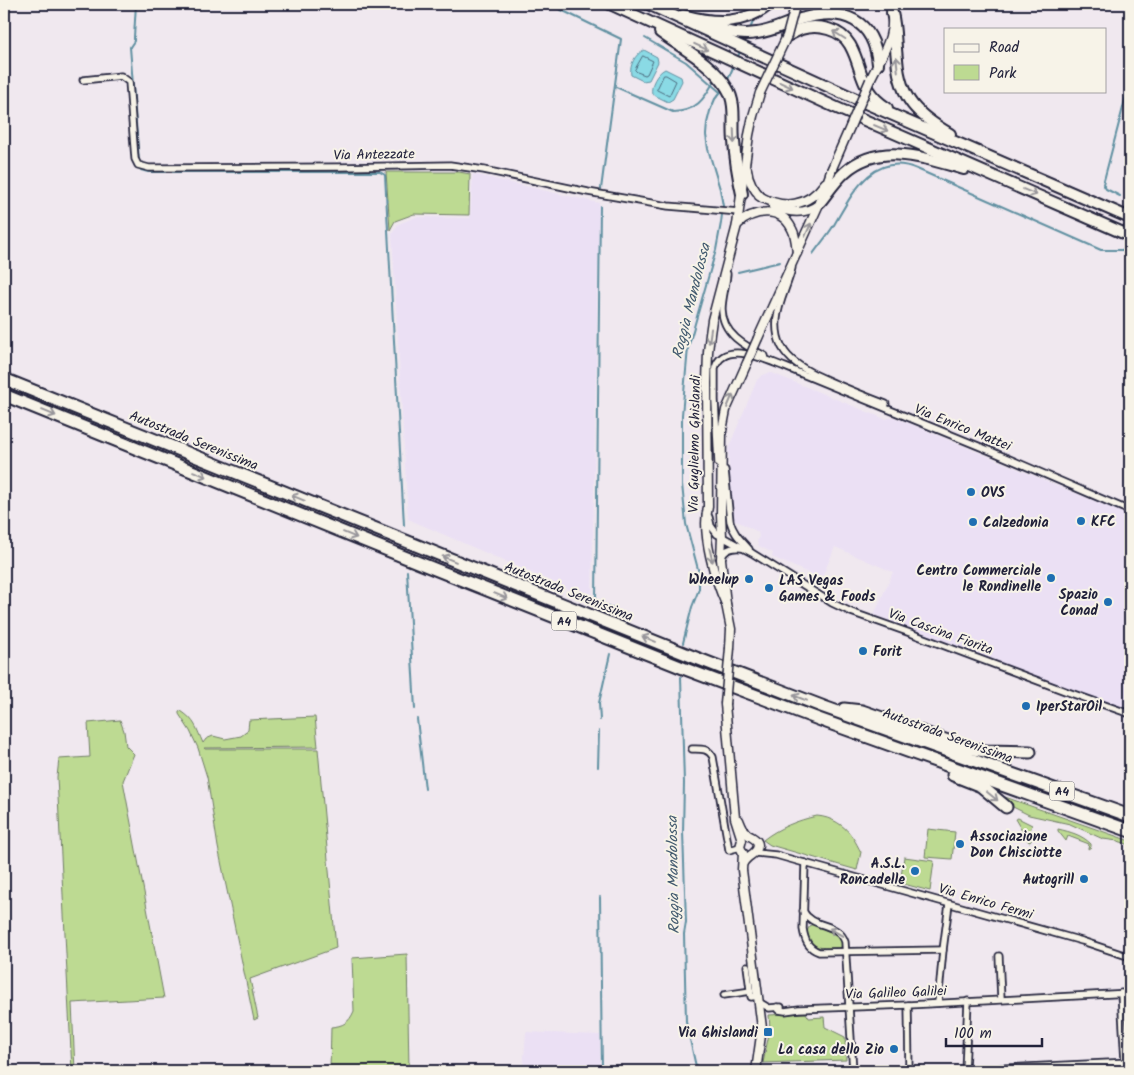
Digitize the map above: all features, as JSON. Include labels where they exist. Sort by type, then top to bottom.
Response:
[{"type":"highway","points":[[610,4],[836,108],[1130,236]]},
{"type":"highway","points":[[648,4],[911,123],[1130,218]]},
{"type":"highway","points":[[891,8],[895,26],[898,74],[905,94],[914,108],[928,121],[1004,164]]},
{"type":"highway","points":[[658,9],[715,22],[734,21],[762,9]]},
{"type":"highway","points":[[658,9],[724,31],[749,34],[777,29],[803,18],[838,14],[854,20],[867,30],[875,44],[878,64]]},
{"type":"highway","points":[[643,19],[711,68],[727,88],[732,97],[733,104],[736,161],[742,194]]},
{"type":"highway","points":[[787,36],[800,30],[818,27],[842,35],[851,47],[869,93],[877,102],[911,123]]},
{"type":"highway","points":[[820,202],[846,171],[861,161],[884,154],[910,155],[998,178]]},
{"type":"highway","name":"Autostrada Serenissima","points":[[4,379],[673,649],[824,707],[1130,816]]},
{"type":"highway","name":"Autostrada Serenissima","points":[[4,395],[435,570],[679,666],[821,720],[1130,830]]},
{"type":"highway","points":[[824,707],[862,711],[968,748],[985,751],[1030,752]]},
{"type":"highway","points":[[821,720],[854,740],[981,786],[1006,807]]},
{"type":"street","name":"Via Guglielmo Ghislandi","points":[[726,604],[721,593],[706,526],[708,507],[708,352],[712,320],[739,212],[753,116],[760,93],[787,36],[795,5]]},
{"type":"street","name":"Via Guglielmo Ghislandi","points":[[748,847],[735,809],[725,704],[731,629],[721,559],[722,431],[726,410],[796,257],[870,80],[891,35],[891,8]]},
{"type":"street","name":"Via Antezzate","points":[[83,80],[121,76],[129,82],[136,159],[138,165],[149,168],[450,165],[659,204],[739,212]]},
{"type":"street","name":"Via Guglielmo Ghislandi","points":[[746,156],[748,175],[751,184],[759,196],[788,205],[814,196],[820,190],[832,169]]},
{"type":"street","points":[[759,196],[775,207],[793,212],[808,210],[820,202]]},
{"type":"street","points":[[736,225],[746,218],[767,212],[779,216],[788,222],[796,240],[796,257],[776,319],[781,345],[793,362],[807,371],[963,437],[993,452]]},
{"type":"street","points":[[729,254],[722,306],[722,316],[725,324],[730,333],[742,343],[785,367]]},
{"type":"street","points":[[721,480],[715,400],[714,375],[716,364],[720,358],[726,355],[739,353],[785,367]]},
{"type":"street","name":"Via Enrico Mattei","points":[[785,367],[1130,510]]},
{"type":"street","points":[[722,442],[730,521],[737,536],[752,553]]},
{"type":"street","points":[[708,507],[711,526],[717,534],[752,553]]},
{"type":"street","points":[[711,526],[717,527],[722,524]]},
{"type":"street","points":[[721,559],[730,548],[740,548],[752,553]]},
{"type":"street","name":"Via Cascina Fiorita","points":[[752,553],[820,596],[851,612],[1130,714]]},
{"type":"street","points":[[692,749],[705,750],[710,752],[713,757],[729,850],[748,847],[742,870],[762,1028],[756,1071]]},
{"type":"street","name":"Via Enrico Fermi","points":[[748,847],[1082,941],[1130,957]]},
{"type":"street","points":[[805,863],[804,929],[805,938],[813,950],[820,952],[943,950]]},
{"type":"street","points":[[938,1003],[949,904]]},
{"type":"street","points":[[803,911],[814,922],[840,931],[844,936],[853,1071]]},
{"type":"street","points":[[804,929],[809,923],[814,922]]},
{"type":"street","points":[[999,956],[1001,999]]},
{"type":"street","points":[[747,966],[751,997],[759,999]]},
{"type":"street","points":[[724,995],[751,991]]},
{"type":"street","name":"Via Galileo Galilei","points":[[759,999],[768,1008],[777,1007],[781,1011],[1130,992]]},
{"type":"street","points":[[968,1001],[965,1070],[1128,1062],[1121,993]]},
{"type":"street","points":[[908,1005],[909,1071]]},
{"type":"street","points":[[1081,1064],[1082,1071]]},
{"type":"shaded area","points":[[473,174],[599,203],[592,599],[408,519],[392,234],[398,224],[416,217],[470,218]]},
{"type":"shaded area","points":[[768,373],[885,419],[894,417],[1130,516],[1130,711],[874,615],[893,572],[835,547],[820,582],[812,578],[813,575],[772,557],[773,553],[759,546],[757,542],[758,532],[735,520],[732,515],[728,449],[757,380]]},
{"type":"shaded area","points":[[526,1032],[600,1035],[600,1071],[523,1071]]},
{"type":"green space","points":[[386,172],[459,172],[470,174],[469,215],[414,214],[395,221],[390,230]]},
{"type":"green space","points":[[181,711],[193,722],[203,743],[206,739],[213,736],[225,739],[241,736],[248,729],[249,720],[315,717],[318,747],[204,748],[318,749],[336,948],[250,979],[258,1018],[254,1020],[218,847],[207,777],[198,748],[179,714]]},
{"type":"green space","points":[[120,720],[126,746],[134,754],[123,781],[164,998],[72,1003],[75,1071],[72,1071],[57,777],[59,759],[90,757],[88,723]]},
{"type":"green space","points":[[1005,797],[1130,841],[1130,845],[1103,839],[1070,824],[1029,815],[1011,806],[1003,798]]},
{"type":"green space","points":[[817,816],[837,822],[850,833],[861,852],[857,870],[770,845],[763,840],[788,825]]},
{"type":"green space","points":[[1018,818],[1032,825],[1028,836],[1033,837],[1030,842],[1015,819]]},
{"type":"green space","points":[[928,829],[955,832],[952,859],[925,857]]},
{"type":"green space","points":[[1058,829],[1080,836],[1091,844],[1091,847],[1088,849],[1089,844],[1068,836],[1066,841]]},
{"type":"green space","points":[[904,857],[934,861],[930,891],[900,883]]},
{"type":"green space","points":[[813,924],[837,935],[842,942],[841,948],[822,948],[810,942],[807,932]]},
{"type":"green space","points":[[407,954],[409,1071],[330,1071],[331,1027],[345,1023],[354,1011],[352,958]]},
{"type":"green space","points":[[806,1013],[809,1018],[824,1017],[825,1027],[845,1037],[846,1060],[763,1063],[769,1034],[772,1034],[769,1015]]},
{"type":"water","points":[[644,50],[657,57],[658,62],[649,80],[643,81],[631,75],[631,72],[635,57]]},
{"type":"water","points":[[665,69],[681,77],[682,81],[673,99],[668,102],[652,94],[655,80],[659,73]]},
{"type":"waterway","points":[[136,4],[134,41],[130,47],[139,161]]},
{"type":"waterway","points":[[549,4],[621,39],[601,189]]},
{"type":"waterway","points":[[705,4],[728,7],[751,4]]},
{"type":"waterway","points":[[717,4],[723,4]]},
{"type":"waterway","name":"Roggia Mandolossa","points":[[750,29],[755,17]]},
{"type":"waterway","points":[[645,38],[686,62],[720,92]]},
{"type":"waterway","name":"Roggia Mandolossa","points":[[737,59],[741,49]]},
{"type":"waterway","name":"Roggia Mandolossa","points":[[727,82],[734,65]]},
{"type":"waterway","points":[[616,87],[673,112],[693,107],[703,99],[714,81]]},
{"type":"waterway","points":[[1120,196],[1106,189],[1103,184],[1130,81]]},
{"type":"waterway","name":"Roggia Mandolossa","points":[[683,643],[692,607],[699,589],[699,573],[686,524],[682,484],[682,415],[688,348],[716,250],[721,223],[723,206],[706,135],[710,111],[715,99],[724,88]]},
{"type":"waterway","points":[[813,254],[832,229],[848,200],[866,178],[876,170],[888,165],[902,165],[917,169],[1101,250],[1130,252]]},
{"type":"waterway","points":[[141,170],[148,172],[380,172],[385,175],[404,525]]},
{"type":"waterway","points":[[600,206],[596,601],[616,610],[618,614]]},
{"type":"waterway","points":[[738,272],[780,262]]},
{"type":"waterway","points":[[407,571],[415,709]]},
{"type":"waterway","points":[[600,720],[599,703],[610,654]]},
{"type":"waterway","name":"Roggia Mandolossa","points":[[681,677],[686,1022],[697,1071]]},
{"type":"waterway","points":[[417,719],[425,789]]},
{"type":"waterway","points":[[598,767],[599,731]]},
{"type":"waterway","points":[[600,897],[602,1071]]},
{"type":"place","name":"OVS","points":[[971,492]]},
{"type":"place","name":"KFC","points":[[1081,521]]},
{"type":"place","name":"Calzedonia","points":[[973,522]]},
{"type":"place","name":"Centro Commerciale le Rondinelle","points":[[1051,578]]},
{"type":"place","name":"Wheelup","points":[[749,579]]},
{"type":"place","name":"LAS Vegas Games & Foods","points":[[769,588]]},
{"type":"place","name":"Spazio Conad","points":[[1108,602]]},
{"type":"place","name":"Forit","points":[[863,651]]},
{"type":"place","name":"IperStarOil","points":[[1026,706]]},
{"type":"place","name":"Associazione Don Chisciotte","points":[[960,844]]},
{"type":"place","name":"A.S.L. Roncadelle","points":[[915,871]]},
{"type":"place","name":"Autogrill","points":[[1084,879]]},
{"type":"place","name":"Via Ghislandi","points":[[768,1032]]},
{"type":"place","name":"La casa dello Zio","points":[[894,1049]]}]
